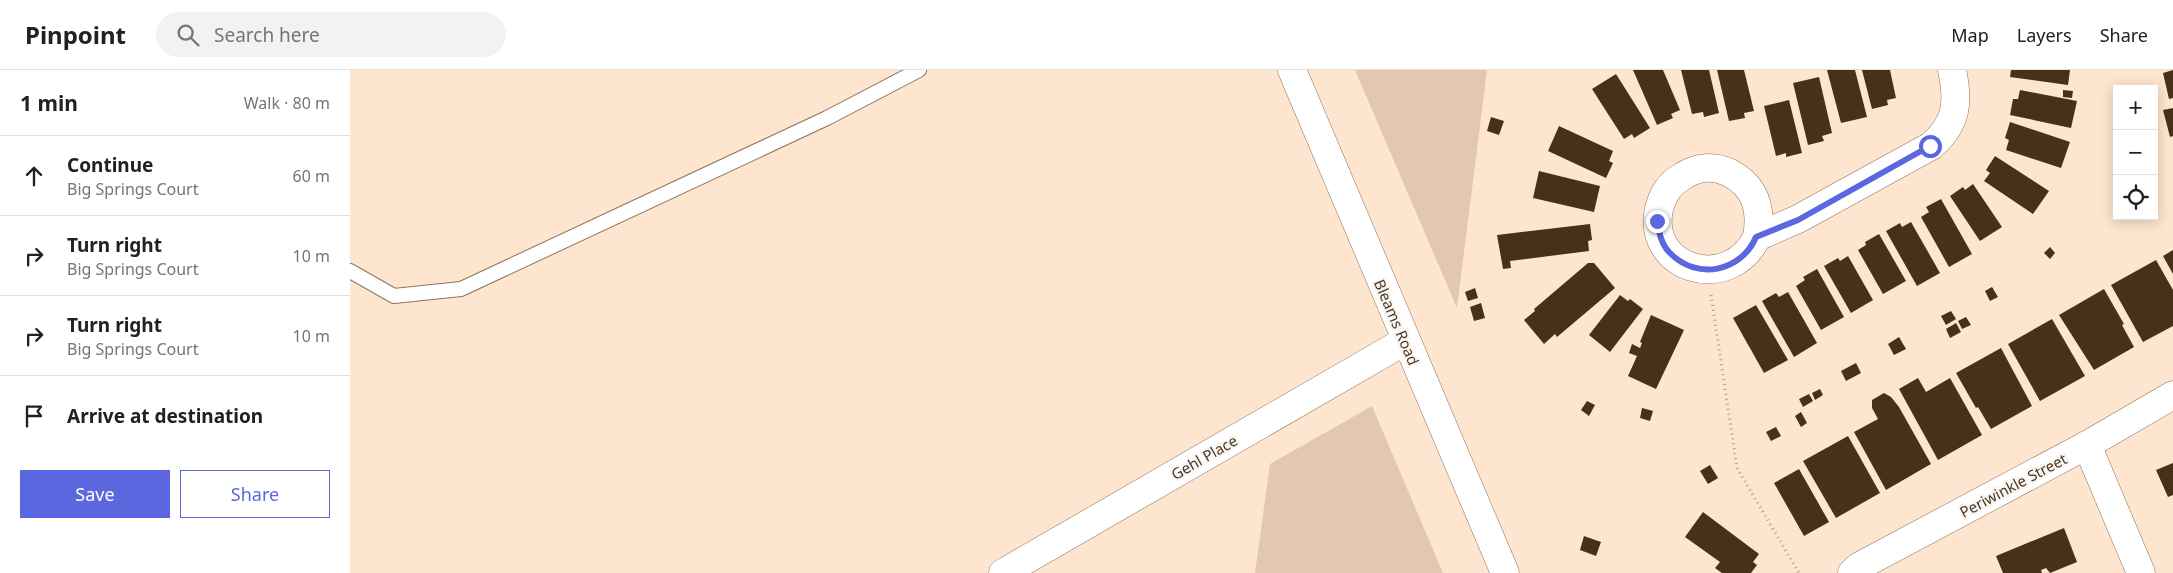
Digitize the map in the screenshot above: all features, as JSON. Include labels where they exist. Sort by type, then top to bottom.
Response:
[{"type":"street","name":"Bleams Road","points":[[1292,70],[1405,341],[1505,573]]},
{"type":"street","points":[[1756,237],[1798,220],[1930,146],[1944,134],[1955,112],[1956,87],[1952,70]]},
{"type":"street","points":[[1711,168],[1725,170],[1740,179],[1752,192],[1757,202],[1760,219],[1756,237],[1752,246],[1740,259],[1725,268],[1707,271],[1682,264],[1668,252],[1661,238],[1657,221],[1662,196],[1673,182],[1693,170],[1711,168]]},
{"type":"street","name":"Gehl Place","points":[[1020,569],[1405,341]]},
{"type":"street","name":"Periwinkle Street","points":[[1852,573],[1858,567],[2087,445],[2173,395]]},
{"type":"street","points":[[2087,445],[2141,573]]},
{"type":"lane","points":[[350,271],[394,296],[461,289],[827,118],[919,70]]},
{"type":"path","points":[[1707,271],[1737,468],[1799,573]]},
{"type":"shaded area","points":[[1355,70],[1487,70],[1457,308]]},
{"type":"shaded area","points":[[1372,406],[1443,573],[1255,573],[1270,464]]},
{"type":"building","points":[[1633,70],[1663,70],[1680,110],[1671,114],[1673,118],[1657,125]]},
{"type":"building","points":[[1681,70],[1709,70],[1719,113],[1704,117],[1703,112],[1692,114]]},
{"type":"building","points":[[1717,70],[1744,70],[1754,111],[1744,113],[1745,118],[1729,121]]},
{"type":"building","points":[[1827,70],[1855,70],[1867,117],[1841,123]]},
{"type":"building","points":[[1862,70],[1890,70],[1896,98],[1887,100],[1888,105],[1872,109]]},
{"type":"building","points":[[2011,70],[2070,70],[2068,85],[2010,77]]},
{"type":"building","points":[[2173,70],[2173,98],[2169,99],[2163,73]]},
{"type":"building","points":[[1616,74],[1650,128],[1634,138],[1632,134],[1624,139],[1592,89]]},
{"type":"building","points":[[1819,77],[1832,133],[1822,136],[1824,141],[1808,145],[1793,83]]},
{"type":"building","points":[[2020,90],[2077,101],[2071,128],[2010,115],[2013,99],[2018,99]]},
{"type":"building","points":[[2063,90],[2073,91],[2072,98],[2063,97]]},
{"type":"building","points":[[1789,100],[1802,153],[1786,157],[1786,153],[1776,156],[1764,106]]},
{"type":"building","points":[[2173,108],[2173,136],[2170,137],[2163,110]]},
{"type":"building","points":[[1491,117],[1504,121],[1499,135],[1487,131]]},
{"type":"building","points":[[2010,122],[2070,142],[2061,168],[2006,150],[2009,140],[2005,138]]},
{"type":"building","points":[[1559,126],[1613,151],[1609,161],[1613,163],[1606,178],[1548,151]]},
{"type":"building","points":[[1995,156],[2049,191],[2033,214],[1984,181],[1990,173],[1986,170]]},
{"type":"building","points":[[1539,171],[1600,186],[1594,212],[1533,198]]},
{"type":"building","points":[[1973,184],[2002,227],[1980,241],[1950,196],[1963,187],[1965,190]]},
{"type":"building","points":[[1941,199],[1972,254],[1949,267],[1921,217],[1929,212],[1926,207]]},
{"type":"building","points":[[1911,222],[1940,273],[1917,286],[1886,231],[1900,223],[1902,227]]},
{"type":"building","points":[[1590,224],[1592,240],[1588,241],[1589,251],[1510,261],[1511,268],[1503,269],[1497,235]]},
{"type":"building","points":[[1879,234],[1906,281],[1883,294],[1858,250],[1866,245],[1865,242]]},
{"type":"building","points":[[2050,247],[2055,253],[2050,259],[2044,253]]},
{"type":"building","points":[[2173,250],[2173,274],[2163,256]]},
{"type":"building","points":[[1848,256],[1873,300],[1851,313],[1824,266],[1838,258],[1840,261]]},
{"type":"building","points":[[2156,260],[2173,290],[2173,326],[2143,342],[2111,285]]},
{"type":"building","points":[[1588,263],[1594,263],[1615,288],[1557,337],[1555,334],[1544,344],[1524,320],[1535,311],[1534,309]]},
{"type":"building","points":[[1817,269],[1844,317],[1821,330],[1796,286],[1805,280],[1803,277]]},
{"type":"building","points":[[1992,287],[1998,297],[1990,301],[1985,291]]},
{"type":"building","points":[[1475,288],[1478,298],[1468,301],[1465,292]]},
{"type":"building","points":[[2104,289],[2124,324],[2122,325],[2134,347],[2094,370],[2059,315]]},
{"type":"building","points":[[1788,292],[1817,343],[1794,357],[1762,301],[1776,293],[1779,297]]},
{"type":"building","points":[[1620,295],[1628,301],[1630,299],[1643,309],[1610,352],[1589,335]]},
{"type":"building","points":[[1481,303],[1485,318],[1474,321],[1470,307]]},
{"type":"building","points":[[1756,305],[1788,360],[1764,373],[1733,318]]},
{"type":"building","points":[[1951,311],[1956,319],[1946,325],[1941,316]]},
{"type":"building","points":[[1651,315],[1684,330],[1656,389],[1628,376],[1637,356],[1629,353],[1632,344],[1640,348],[1642,343],[1640,342]]},
{"type":"building","points":[[1966,317],[1971,325],[1962,329],[1958,321]]},
{"type":"building","points":[[2052,319],[2085,376],[2040,401],[2008,344]]},
{"type":"building","points":[[1956,323],[1961,332],[1950,338],[1946,329]]},
{"type":"building","points":[[1899,337],[1906,349],[1894,355],[1888,344]]},
{"type":"building","points":[[2001,348],[2032,406],[1991,429],[1978,407],[1976,408],[1956,373]]},
{"type":"building","points":[[1856,363],[1861,373],[1846,381],[1841,371]]},
{"type":"building","points":[[1918,378],[1926,392],[1950,378],[1982,435],[1938,460],[1899,389]]},
{"type":"building","points":[[1820,389],[1823,395],[1815,400],[1812,393]]},
{"type":"building","points":[[1884,393],[1891,397],[1899,407],[1931,464],[1886,490],[1854,432],[1878,419],[1872,408],[1872,400]]},
{"type":"building","points":[[1809,394],[1813,401],[1803,407],[1799,399]]},
{"type":"building","points":[[1587,401],[1595,405],[1589,416],[1581,410]]},
{"type":"building","points":[[1642,408],[1653,411],[1650,421],[1640,418]]},
{"type":"building","points":[[1801,412],[1807,423],[1801,427],[1795,416]]},
{"type":"building","points":[[1776,427],[1781,436],[1771,441],[1766,432]]},
{"type":"building","points":[[1848,436],[1880,493],[1836,518],[1803,461]]},
{"type":"building","points":[[2173,463],[2173,495],[2168,497],[2156,470]]},
{"type":"building","points":[[1710,465],[1718,478],[1708,484],[1700,471]]},
{"type":"building","points":[[1799,469],[1829,522],[1804,536],[1774,483]]},
{"type":"building","points":[[1703,512],[1759,554],[1753,562],[1757,565],[1751,573],[1722,573],[1715,568],[1720,562],[1685,537]]},
{"type":"building","points":[[2064,528],[2077,562],[2050,573],[2046,568],[2041,570],[2042,573],[2003,573],[1996,556]]},
{"type":"building","points":[[1584,536],[1601,542],[1596,556],[1580,550]]},
{"type":"route","points":[[1657,221],[1661,238],[1668,252],[1682,264],[1707,271],[1725,268],[1740,259],[1752,246],[1756,237],[1798,220],[1930,146]]}]
